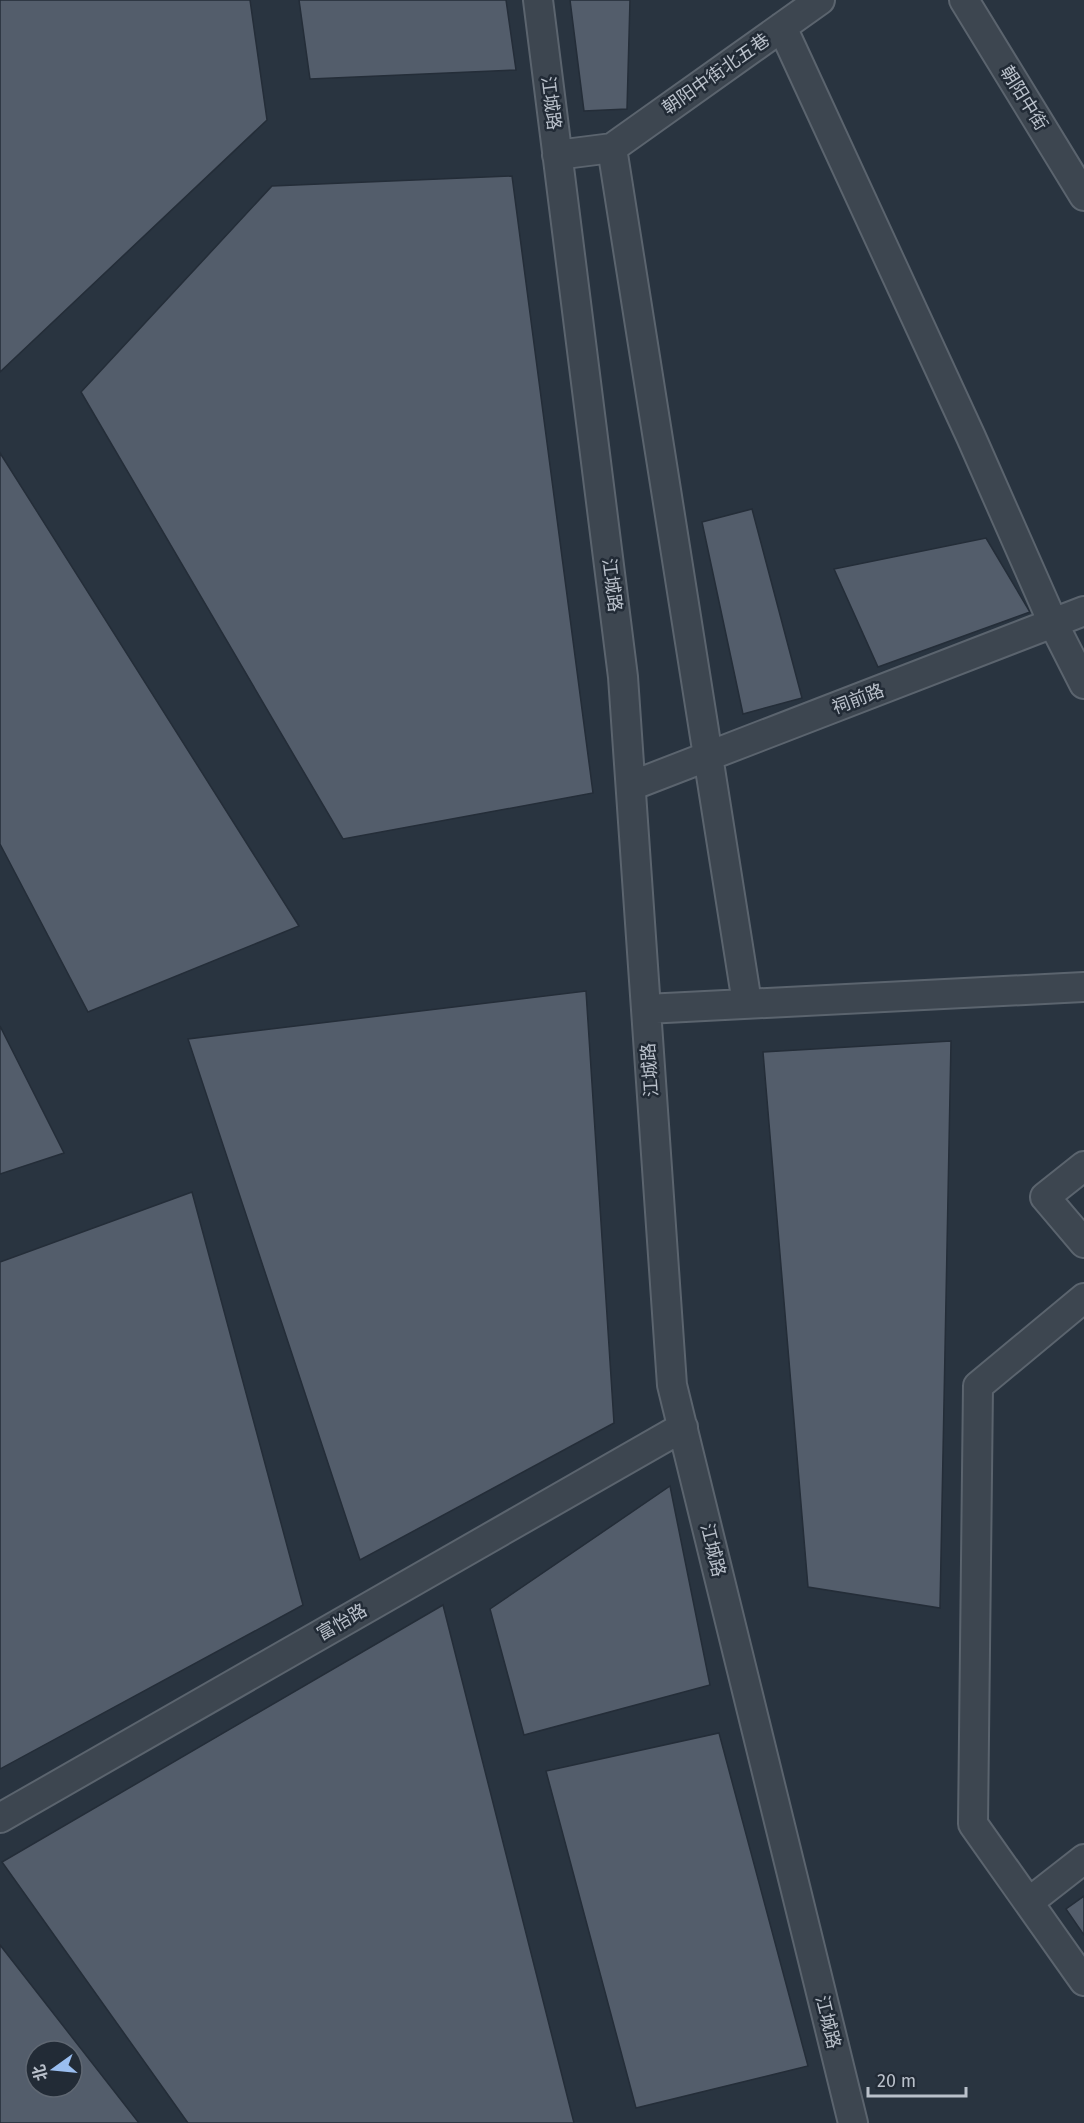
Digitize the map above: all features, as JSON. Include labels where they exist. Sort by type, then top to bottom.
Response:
[{"type":"street","name":"江城路","points":[[538,0],[623,677],[672,1385],[853,2123]]},
{"type":"street","name":"朝阳中街北五巷","points":[[612,148],[820,0]]},
{"type":"street","name":"朝阳中街","points":[[964,0],[1084,196]]},
{"type":"street","points":[[782,27],[1053,623],[1084,684]]},
{"type":"street","points":[[557,155],[612,148],[747,1003]]},
{"type":"street","name":"祠前路","points":[[631,786],[1084,611]]},
{"type":"street","points":[[646,1009],[1084,987]]},
{"type":"street","points":[[1084,1166],[1045,1197],[1084,1242]]},
{"type":"street","points":[[1084,1298],[978,1386],[973,1824],[1084,1982]]},
{"type":"street","name":"富怡路","points":[[0,1818],[683,1427]]},
{"type":"street","points":[[1029,1902],[1084,1859]]},
{"type":"building","points":[[0,0],[250,0],[267,120],[0,372]]},
{"type":"building","points":[[299,0],[506,0],[516,70],[310,79]]},
{"type":"building","points":[[570,0],[630,0],[627,109],[584,111]]},
{"type":"building","points":[[512,176],[593,793],[343,839],[81,392],[272,186]]},
{"type":"building","points":[[0,453],[299,926],[88,1012],[0,844]]},
{"type":"building","points":[[752,509],[802,698],[743,714],[702,522]]},
{"type":"building","points":[[986,538],[1030,612],[878,667],[834,569]]},
{"type":"building","points":[[586,991],[614,1423],[360,1560],[188,1039]]},
{"type":"building","points":[[0,1026],[64,1153],[0,1174]]},
{"type":"building","points":[[951,1041],[940,1608],[808,1587],[763,1052]]},
{"type":"building","points":[[192,1192],[303,1605],[0,1769],[0,1262]]},
{"type":"building","points":[[670,1486],[710,1685],[524,1735],[490,1609]]},
{"type":"building","points":[[443,1605],[574,2123],[188,2123],[2,1862]]},
{"type":"building","points":[[719,1733],[808,2066],[636,2108],[546,1771]]},
{"type":"building","points":[[1084,1896],[1084,1935],[1066,1909]]},
{"type":"building","points":[[0,1945],[73,2039],[24,2039],[24,2099],[84,2099],[84,2053],[139,2123],[0,2123]]}]
